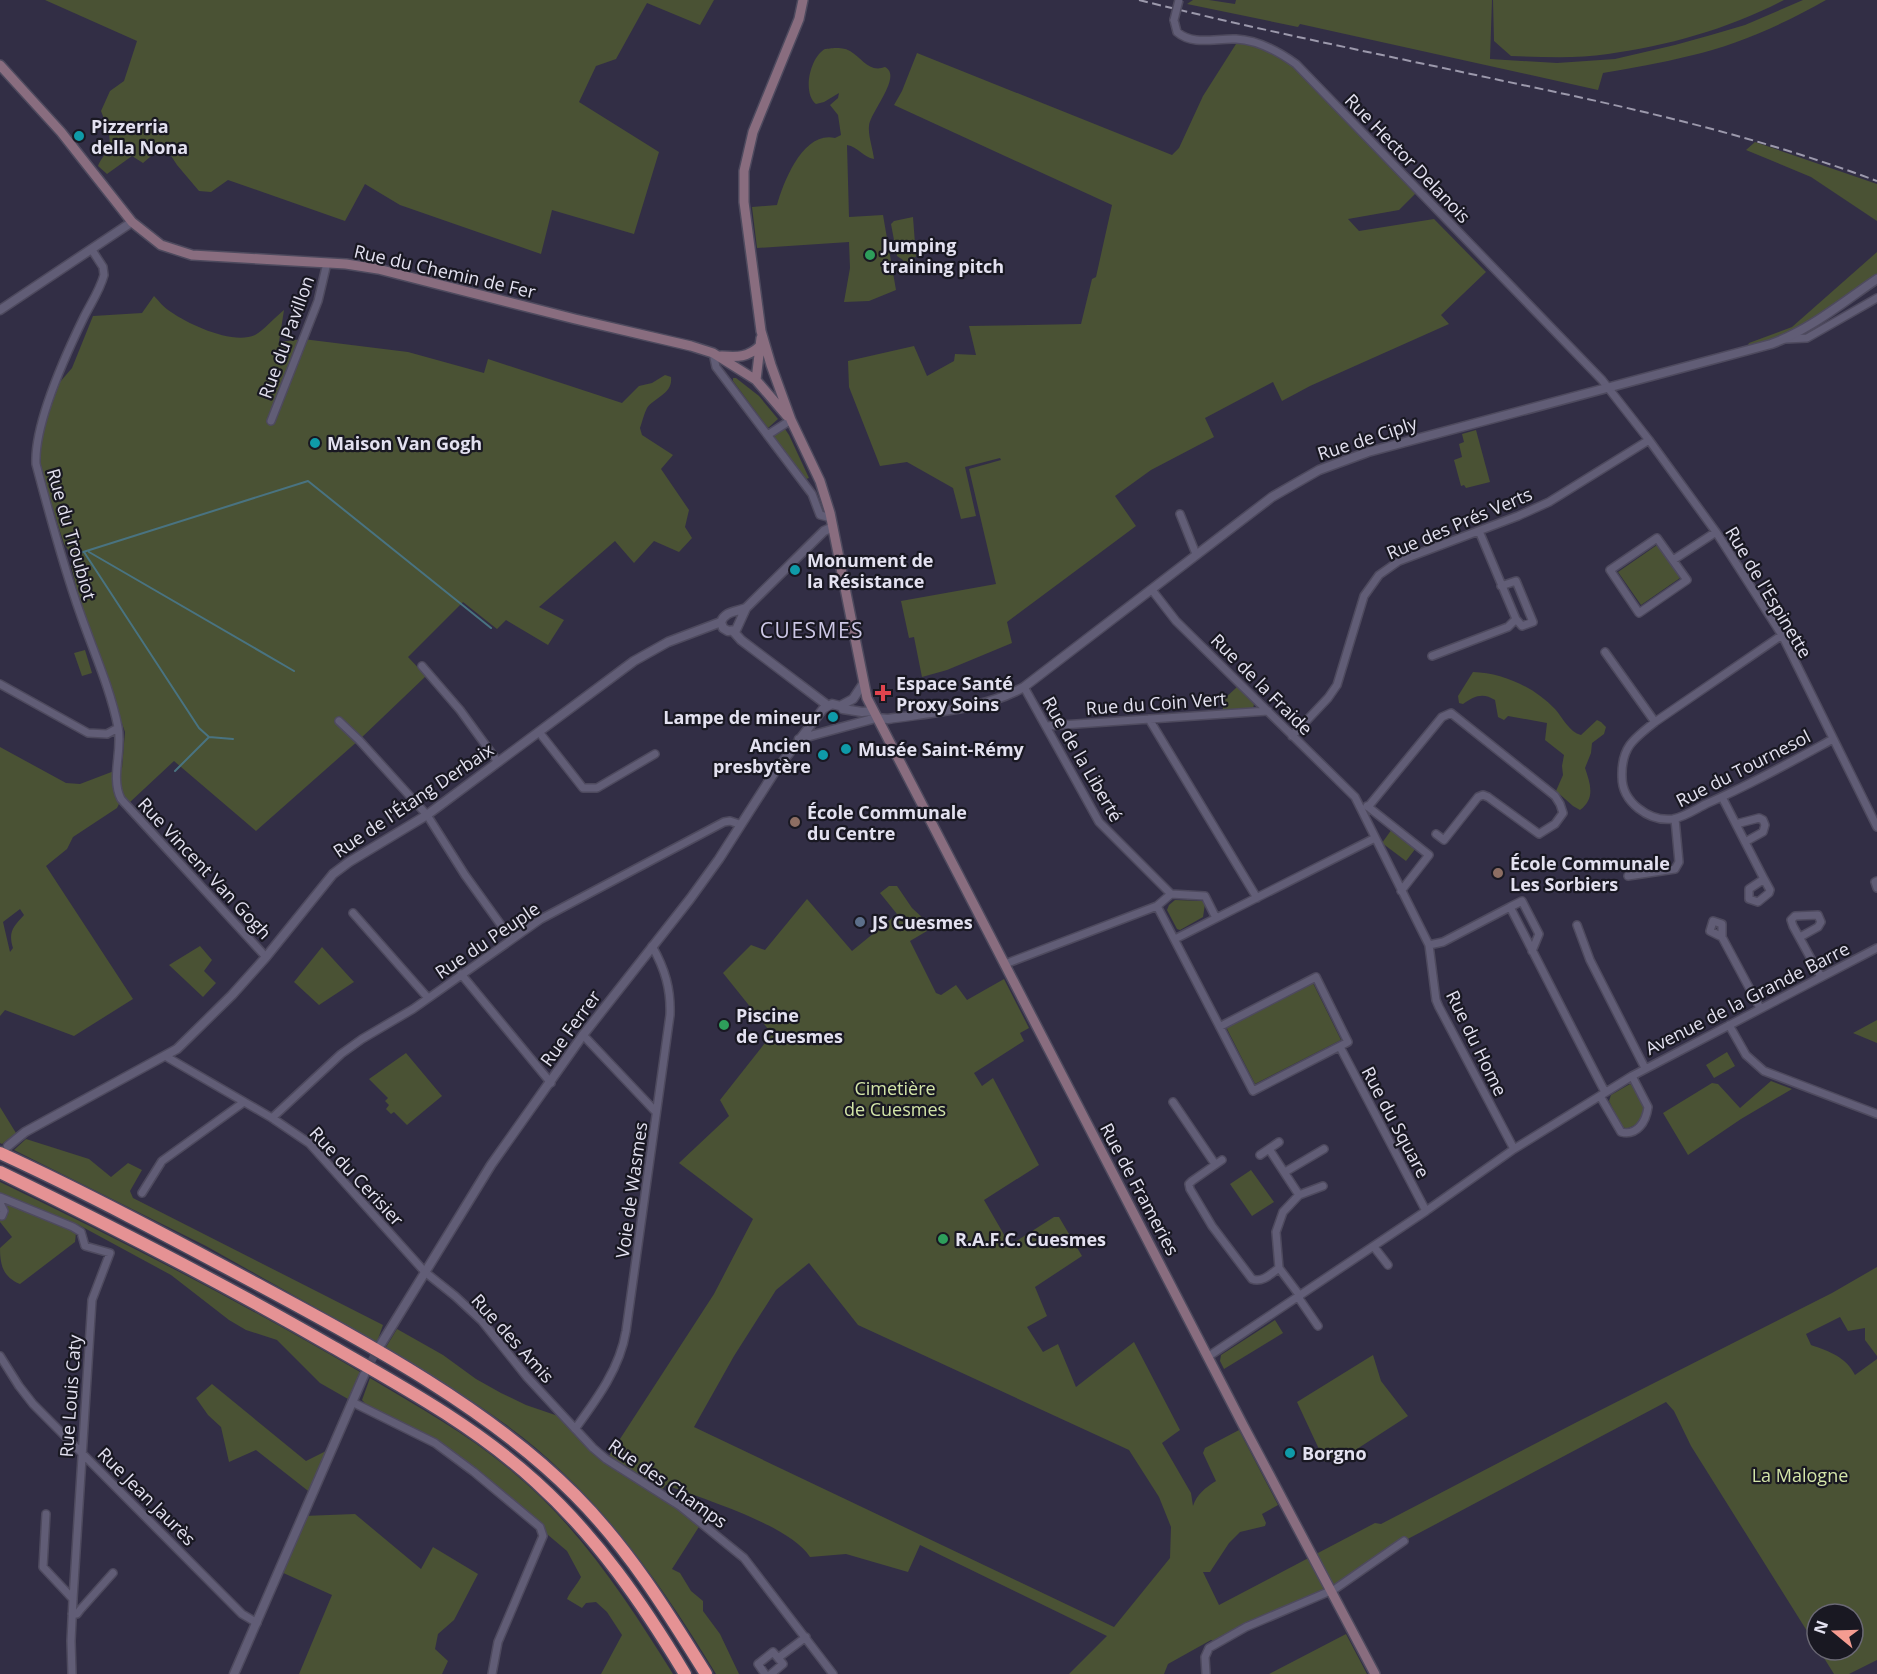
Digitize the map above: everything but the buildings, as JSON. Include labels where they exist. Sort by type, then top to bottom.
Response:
[{"type":"highway","points":[[4,1150],[290,1302],[424,1380],[519,1444],[601,1522],[668,1612],[706,1674]]},
{"type":"highway","points":[[0,1172],[152,1248],[282,1317],[417,1396],[478,1436],[535,1481],[587,1534],[633,1592],[685,1674]]},
{"type":"main road","points":[[791,420],[761,331],[744,202],[744,171],[753,132],[799,19],[803,0]]},
{"type":"main road","name":"Rue du Chemin de Fer","points":[[0,64],[61,132],[132,222],[161,245],[192,255],[327,263],[378,269],[575,320],[691,346],[716,354],[756,380],[776,400],[791,420]]},
{"type":"main road","points":[[756,380],[761,331]]},
{"type":"main road","points":[[716,354],[744,356],[760,346]]},
{"type":"main road","points":[[756,380],[764,376],[771,365]]},
{"type":"main road","name":"Rue de Frameries","points":[[791,420],[820,481],[832,523],[863,684],[874,715],[1375,1674]]},
{"type":"street","name":"Rue Hector Delanois","points":[[1179,0],[1174,20],[1177,32],[1190,40],[1237,39],[1252,42],[1268,47],[1296,64],[1609,388]]},
{"type":"street","points":[[0,310],[132,222]]},
{"type":"street","name":"Rue du Troubiot","points":[[92,250],[103,267],[104,275],[80,327],[39,429],[35,452],[36,464],[78,607],[110,697],[118,728],[120,744],[116,790],[121,799]]},
{"type":"street","name":"Rue du Pavillon","points":[[271,421],[318,301],[327,263]]},
{"type":"street","name":"Rue de Ciply","points":[[874,715],[888,719],[979,705],[1004,697],[1024,687],[1272,496],[1327,466],[1368,452],[1786,339],[1877,279]]},
{"type":"street","points":[[1786,339],[1807,338],[1877,298]]},
{"type":"street","points":[[716,354],[716,367],[769,434],[812,494],[820,515],[832,523],[746,608],[737,616],[725,615],[721,622],[725,629],[733,631],[824,708]]},
{"type":"street","name":"Rue de l'Espinette","points":[[1609,388],[1650,440],[1716,532],[1782,635],[1877,827]]},
{"type":"street","points":[[769,434],[791,420]]},
{"type":"street","name":"Rue des Prés Verts","points":[[1292,736],[1328,698],[1337,685],[1364,596],[1378,575],[1399,561],[1518,516],[1560,496],[1650,440]]},
{"type":"street","points":[[1180,514],[1196,555]]},
{"type":"street","points":[[1479,531],[1501,586],[1516,620],[1522,626],[1533,622],[1516,581],[1501,586]]},
{"type":"street","points":[[1673,560],[1716,532]]},
{"type":"street","points":[[1658,538],[1673,560],[1687,580],[1639,613],[1610,570],[1658,538]]},
{"type":"street","points":[[817,540],[836,540]]},
{"type":"street","name":"Rue de la Fraide","points":[[1152,590],[1176,621],[1355,797],[1429,855],[1401,891]]},
{"type":"street","points":[[733,631],[740,625],[737,616]]},
{"type":"street","points":[[1432,656],[1508,627],[1516,620]]},
{"type":"street","name":"Rue de l'Étang Derbaix","points":[[4,1150],[25,1132],[177,1049],[205,1023],[266,957],[333,874],[349,862],[427,815],[613,675],[650,651],[721,622]]},
{"type":"street","name":"Rue du Tournesol","points":[[1782,635],[1636,737],[1624,753],[1622,782],[1630,801],[1640,810],[1659,818],[1675,819],[1833,739]]},
{"type":"street","points":[[1605,652],[1655,722]]},
{"type":"street","points":[[422,666],[460,710],[498,762]]},
{"type":"street","points":[[0,684],[88,733],[107,734],[118,728]]},
{"type":"street","points":[[841,707],[853,699],[863,684]]},
{"type":"street","name":"Rue de la Liberté","points":[[1024,687],[1099,822],[1171,894]]},
{"type":"street","points":[[824,708],[832,704],[874,715]]},
{"type":"street","points":[[841,707],[845,717],[844,726]]},
{"type":"street","points":[[824,708],[822,722],[832,730]]},
{"type":"street","name":"Rue Ferrer","points":[[381,1344],[491,1165],[583,1035],[719,858],[739,824],[799,739],[824,708]]},
{"type":"street","name":"Rue du Coin Vert","points":[[1047,726],[1268,711]]},
{"type":"street","points":[[1368,807],[1442,717],[1451,713],[1555,796],[1563,813],[1555,824],[1539,834],[1488,796],[1483,795],[1478,797],[1444,840],[1436,834]]},
{"type":"street","points":[[799,739],[874,715]]},
{"type":"street","points":[[1149,719],[1257,897]]},
{"type":"street","points":[[339,720],[427,815],[465,875],[511,939]]},
{"type":"street","points":[[539,732],[583,788],[587,789],[597,788],[655,754]]},
{"type":"street","name":"Rue de la Fraide","points":[[1355,797],[1429,945]]},
{"type":"street","points":[[1722,797],[1764,879]]},
{"type":"street","name":"Rue Vincent Van Gogh","points":[[121,799],[266,957]]},
{"type":"street","points":[[1736,824],[1759,818],[1766,825],[1763,832],[1745,842]]},
{"type":"street","points":[[1628,876],[1675,870],[1679,862],[1675,819]]},
{"type":"street","name":"Rue du Peuple","points":[[272,1118],[340,1054],[428,998],[541,919],[716,827],[730,821],[739,824]]},
{"type":"street","points":[[1175,939],[1375,838]]},
{"type":"street","points":[[1877,881],[1875,882],[1877,888]]},
{"type":"street","points":[[1005,964],[1157,906],[1171,894],[1205,896],[1216,918]]},
{"type":"street","points":[[1429,945],[1443,942],[1522,901],[1539,934],[1532,951]]},
{"type":"street","points":[[1157,906],[1253,1090],[1348,1042],[1316,978],[1221,1026]]},
{"type":"street","points":[[1510,907],[1602,1094]]},
{"type":"street","points":[[353,913],[428,998]]},
{"type":"street","points":[[1578,925],[1590,960],[1645,1068]]},
{"type":"street","points":[[1800,937],[1821,977]]},
{"type":"street","points":[[1722,938],[1760,1008]]},
{"type":"street","name":"Rue du Home","points":[[1429,945],[1436,1000],[1514,1149]]},
{"type":"street","name":"Voie de Wasmes","points":[[575,1429],[594,1403],[618,1360],[623,1346],[670,1015],[670,998],[664,971],[652,946]]},
{"type":"street","name":"Avenue de la Grande Barre","points":[[1209,1356],[1426,1211],[1514,1149],[1602,1094],[1645,1068],[1877,948]]},
{"type":"street","points":[[461,974],[550,1083]]},
{"type":"street","points":[[1729,1025],[1746,1055],[1764,1071],[1877,1114]]},
{"type":"street","points":[[583,1035],[656,1112]]},
{"type":"street","name":"Rue du Square","points":[[1340,1047],[1426,1211]]},
{"type":"street","name":"Rue du Cerisier","points":[[165,1056],[272,1118],[318,1151],[425,1272]]},
{"type":"street","name":"Avenue de la Grande Barre","points":[[1602,1094],[1621,1132],[1628,1133],[1640,1128],[1648,1107],[1632,1076]]},
{"type":"street","points":[[142,1192],[162,1161],[244,1102]]},
{"type":"street","points":[[1173,1102],[1219,1162],[1190,1184],[1190,1189],[1212,1226],[1252,1279],[1257,1281],[1280,1268]]},
{"type":"street","points":[[1260,1155],[1279,1142]]},
{"type":"street","points":[[1269,1149],[1299,1195]]},
{"type":"street","points":[[1285,1172],[1324,1149]]},
{"type":"street","points":[[1318,1326],[1280,1268],[1276,1232],[1283,1212],[1299,1195],[1323,1186]]},
{"type":"street","name":"Rue Louis Caty","points":[[0,1197],[73,1227],[81,1232],[85,1246],[110,1253],[92,1300],[72,1614],[72,1674]]},
{"type":"street","points":[[0,1203],[4,1211],[2,1216]]},
{"type":"street","points":[[1374,1246],[1388,1265]]},
{"type":"street","name":"Rue des Amis","points":[[425,1272],[482,1321],[527,1377],[575,1429]]},
{"type":"street","name":"Rue Jean Jaurès","points":[[0,1356],[26,1396],[242,1614],[257,1623]]},
{"type":"street","points":[[234,1674],[364,1375]]},
{"type":"street","points":[[352,1402],[435,1443],[474,1472],[543,1531],[543,1536],[498,1642],[492,1674]]},
{"type":"street","name":"Rue des Champs","points":[[575,1429],[606,1459],[680,1506],[744,1558],[832,1674]]},
{"type":"street","points":[[46,1514],[43,1567],[73,1599]]},
{"type":"street","points":[[1206,1674],[1204,1657],[1209,1648],[1246,1627],[1331,1591],[1357,1576],[1404,1541]]},
{"type":"street","points":[[72,1614],[77,1614],[113,1573]]},
{"type":"street","points":[[778,1658],[806,1637]]},
{"type":"street","points":[[765,1674],[758,1664],[773,1652],[783,1664],[771,1674]]},
{"type":"green space","points":[[45,0],[714,0],[700,25],[647,3],[616,59],[596,66],[579,102],[659,152],[634,234],[552,210],[541,254],[400,205],[365,184],[345,221],[228,180],[211,192],[199,191],[164,145],[143,163],[132,156],[107,174],[98,166],[108,149],[110,140],[101,111],[110,91],[124,81],[137,41]]},
{"type":"green space","points":[[1193,0],[1235,4],[1236,0],[1492,0],[1490,59],[1557,63],[1615,59],[1675,45],[1745,25],[1803,0],[1826,0],[1777,25],[1725,46],[1668,61],[1603,73],[1598,90],[1300,24],[1298,27],[1187,4]]},
{"type":"green space","points":[[1493,0],[1784,0],[1743,19],[1676,41],[1631,51],[1584,57],[1560,57],[1511,56],[1494,41]]},
{"type":"green space","points":[[1246,41],[1281,54],[1419,190],[1399,210],[1348,219],[1359,231],[1434,219],[1486,272],[1441,315],[1449,324],[1310,386],[1282,401],[1273,382],[1205,418],[1214,437],[1151,470],[1115,496],[1136,526],[1007,622],[1012,643],[947,670],[922,677],[914,637],[909,638],[901,601],[996,584],[969,469],[1001,460],[1000,458],[965,467],[976,516],[961,519],[953,488],[907,462],[880,466],[849,387],[848,361],[914,346],[927,376],[954,361],[955,354],[976,355],[969,326],[1081,324],[1092,279],[1096,277],[1112,205],[894,105],[917,53],[1172,155],[1179,148],[1203,96],[1236,44]]},
{"type":"green space","points":[[825,49],[848,50],[866,64],[874,68],[885,67],[890,72],[888,86],[869,126],[874,159],[847,145],[849,217],[883,215],[896,290],[869,301],[844,302],[850,268],[849,242],[757,248],[752,207],[777,205],[790,171],[804,150],[813,142],[841,135],[838,115],[830,105],[838,98],[839,93],[816,104],[809,92],[810,75],[815,59]]},
{"type":"green space","points":[[1755,142],[1877,184],[1877,221],[1811,177],[1746,150]]},
{"type":"green space","name":"Jumping training pitch","points":[[913,217],[916,257],[908,258],[914,267],[912,271],[905,273],[900,268],[903,260],[897,256],[891,224],[894,221]]},
{"type":"green space","points":[[1877,252],[1877,274],[1806,327],[1744,352],[1749,343],[1792,327]]},
{"type":"green space","points":[[154,296],[168,310],[200,328],[224,336],[246,337],[258,333],[284,310],[279,342],[303,339],[408,352],[484,373],[488,359],[622,403],[639,386],[652,383],[665,375],[671,377],[671,383],[666,391],[647,408],[640,428],[642,435],[673,455],[661,469],[689,510],[685,527],[692,538],[679,552],[654,541],[634,563],[615,541],[539,607],[564,620],[548,645],[506,620],[497,629],[463,602],[408,657],[426,676],[359,740],[256,831],[174,761],[129,803],[121,800],[117,808],[73,837],[67,849],[46,866],[133,999],[74,1036],[5,1010],[0,1016],[0,747],[66,783],[80,784],[122,768],[125,732],[80,604],[71,565],[73,557],[64,544],[42,475],[40,453],[43,429],[60,382],[72,368],[93,316],[142,313]],"holes":[[[20,909],[24,915],[12,930],[13,948],[10,952],[3,922]]]},
{"type":"green space","points":[[733,378],[759,396],[778,419],[768,428],[733,381]]},
{"type":"green space","points":[[785,429],[789,435],[809,478],[806,479],[773,436]]},
{"type":"green space","points":[[1476,430],[1490,482],[1466,488],[1464,485],[1461,486],[1454,460],[1462,457],[1459,444],[1464,442],[1462,434]]},
{"type":"green space","points":[[1657,545],[1680,578],[1641,605],[1618,572]]},
{"type":"green space","points":[[85,650],[92,673],[82,676],[74,653]]},
{"type":"green space","points":[[1473,672],[1507,678],[1528,688],[1547,701],[1570,728],[1581,735],[1597,720],[1606,727],[1604,734],[1592,743],[1585,768],[1590,785],[1590,795],[1580,810],[1556,791],[1563,775],[1564,755],[1545,740],[1547,723],[1508,716],[1504,720],[1498,717],[1495,700],[1486,696],[1479,696],[1463,704],[1459,703],[1458,696]]},
{"type":"green space","points":[[1237,687],[1254,704],[1253,709],[1223,710],[1223,700]]},
{"type":"green space","points":[[1392,829],[1416,848],[1406,861],[1382,843]]},
{"type":"green space","points":[[889,886],[897,886],[912,908],[925,920],[927,931],[910,941],[936,993],[941,995],[956,985],[967,1000],[1004,979],[1029,1028],[1020,1033],[1024,1041],[974,1073],[982,1086],[993,1078],[1039,1165],[984,1200],[1010,1245],[1054,1217],[1059,1217],[1082,1256],[1035,1287],[1047,1316],[1027,1327],[1043,1352],[1058,1344],[1076,1387],[1134,1342],[1180,1430],[1162,1443],[1191,1493],[1193,1506],[1202,1492],[1216,1481],[1203,1453],[1205,1448],[1239,1430],[1278,1505],[1262,1514],[1265,1526],[1240,1532],[1229,1543],[1210,1572],[1203,1572],[1219,1605],[1375,1523],[1381,1524],[1832,1293],[1877,1267],[1877,1356],[1865,1340],[1865,1328],[1848,1331],[1840,1317],[1806,1334],[1811,1345],[1842,1359],[1855,1375],[1877,1359],[1877,1660],[1849,1674],[1834,1674],[1826,1662],[1865,1662],[1865,1602],[1805,1602],[1805,1628],[1691,1446],[1674,1411],[1666,1402],[1404,1541],[1329,1590],[1217,1643],[1211,1640],[1168,1664],[1164,1674],[1069,1674],[1107,1636],[920,1545],[908,1572],[846,1554],[810,1557],[800,1545],[765,1524],[723,1505],[666,1485],[660,1492],[702,1522],[672,1569],[680,1573],[691,1591],[703,1601],[703,1611],[720,1634],[739,1674],[716,1674],[672,1604],[648,1571],[623,1538],[568,1477],[538,1450],[491,1414],[386,1347],[397,1329],[443,1355],[476,1379],[501,1393],[526,1405],[564,1418],[607,1459],[714,1294],[753,1219],[679,1163],[729,1116],[720,1100],[772,1034],[723,973],[751,945],[765,950],[807,899],[852,951],[897,914],[880,893]],"holes":[[[809,1263],[858,1325],[1129,1450],[1159,1497],[1171,1527],[1170,1558],[1114,1627],[694,1427],[734,1356],[776,1290]]]},
{"type":"green space","points":[[1175,900],[1202,901],[1205,904],[1203,917],[1180,930],[1177,929],[1167,910]]},
{"type":"green space","points":[[200,946],[212,960],[204,971],[216,983],[203,997],[169,965]]},
{"type":"green space","points":[[322,947],[354,982],[319,1005],[294,982]]},
{"type":"green space","points":[[1313,983],[1341,1040],[1255,1084],[1226,1027]]},
{"type":"green space","points":[[1877,1020],[1877,1043],[1853,1033]]},
{"type":"green space","points":[[1727,1052],[1735,1066],[1714,1078],[1706,1065]]},
{"type":"green space","points":[[406,1053],[442,1096],[407,1125],[394,1112],[391,1114],[386,1109],[389,1105],[385,1101],[388,1098],[369,1079]]},
{"type":"green space","points":[[1771,1081],[1792,1089],[1741,1119],[1688,1155],[1663,1113],[1712,1083],[1718,1084],[1740,1108]]},
{"type":"green space","points":[[1630,1084],[1634,1086],[1644,1106],[1640,1123],[1626,1129],[1621,1125],[1609,1101],[1611,1095]]},
{"type":"green space","points":[[0,1107],[16,1133],[2,1144],[0,1143]]},
{"type":"green space","points":[[26,1139],[89,1159],[111,1177],[128,1163],[142,1170],[130,1191],[133,1198],[383,1325],[377,1342],[206,1246],[14,1150]]},
{"type":"green space","points":[[1251,1170],[1274,1202],[1252,1216],[1230,1184]]},
{"type":"green space","points":[[0,1182],[182,1273],[360,1372],[348,1399],[320,1383],[277,1340],[246,1330],[229,1320],[171,1275],[77,1224],[75,1242],[20,1284],[14,1281],[6,1274],[1,1260],[0,1248],[12,1237],[0,1222]]},
{"type":"green space","points":[[1275,1320],[1283,1333],[1224,1369],[1220,1361],[1221,1355]]},
{"type":"green space","points":[[1373,1355],[1381,1381],[1408,1416],[1343,1458],[1340,1453],[1325,1462],[1297,1402]]},
{"type":"green space","points":[[370,1378],[481,1447],[539,1495],[582,1542],[602,1568],[639,1620],[673,1674],[601,1674],[622,1635],[607,1612],[596,1602],[586,1603],[582,1608],[567,1599],[581,1577],[567,1551],[457,1458],[372,1411],[362,1400]]},
{"type":"green space","points":[[212,1384],[306,1461],[332,1448],[312,1494],[256,1450],[229,1462],[221,1427],[208,1415],[196,1398]]},
{"type":"green space","points":[[355,1514],[421,1569],[433,1547],[478,1574],[454,1620],[438,1634],[435,1649],[448,1661],[442,1674],[299,1674],[332,1595],[279,1571],[303,1516]]},
{"type":"green space","points":[[1346,1634],[1367,1674],[1269,1674]]},
{"type":"waterway","points":[[80,553],[308,481],[491,628]]},
{"type":"waterway","points":[[84,552],[199,728],[209,737],[233,739]]},
{"type":"waterway","points":[[89,552],[294,671]]},
{"type":"waterway","points":[[175,771],[209,737]]},
{"type":"tunnel","points":[[366,1372],[379,1346]]},
{"type":"railway","points":[[1139,0],[1274,32],[1690,123],[1784,150],[1877,181]]},
{"type":"place","name":"Pizzerria della Nona","points":[[79,136]]},
{"type":"place","name":"Jumping training pitch","points":[[870,255]]},
{"type":"place","name":"Maison Van Gogh","points":[[315,443]]},
{"type":"place","name":"Monument de la Résistance","points":[[795,570]]},
{"type":"place","name":"Espace Santé Proxy Soins","points":[[883,693]]},
{"type":"place","name":"Lampe de mineur","points":[[833,717]]},
{"type":"place","name":"Musée Saint-Rémy","points":[[846,749]]},
{"type":"place","name":"Ancien presbytère","points":[[823,755]]},
{"type":"place","name":"École Communale du Centre","points":[[795,822]]},
{"type":"place","name":"École Communale Les Sorbiers","points":[[1498,873]]},
{"type":"place","name":"JS Cuesmes","points":[[860,922]]},
{"type":"place","name":"Piscine de Cuesmes","points":[[724,1025]]},
{"type":"place","name":"R.A.F.C. Cuesmes","points":[[943,1239]]},
{"type":"place","name":"Borgno","points":[[1290,1453]]},
{"type":"district","name":"CUESMES","points":[[812,630]]},
{"type":"park label","name":"Cimetière de Cuesmes","points":[[895,1098]]},
{"type":"park label","name":"La Malogne","points":[[1800,1475]]}]
